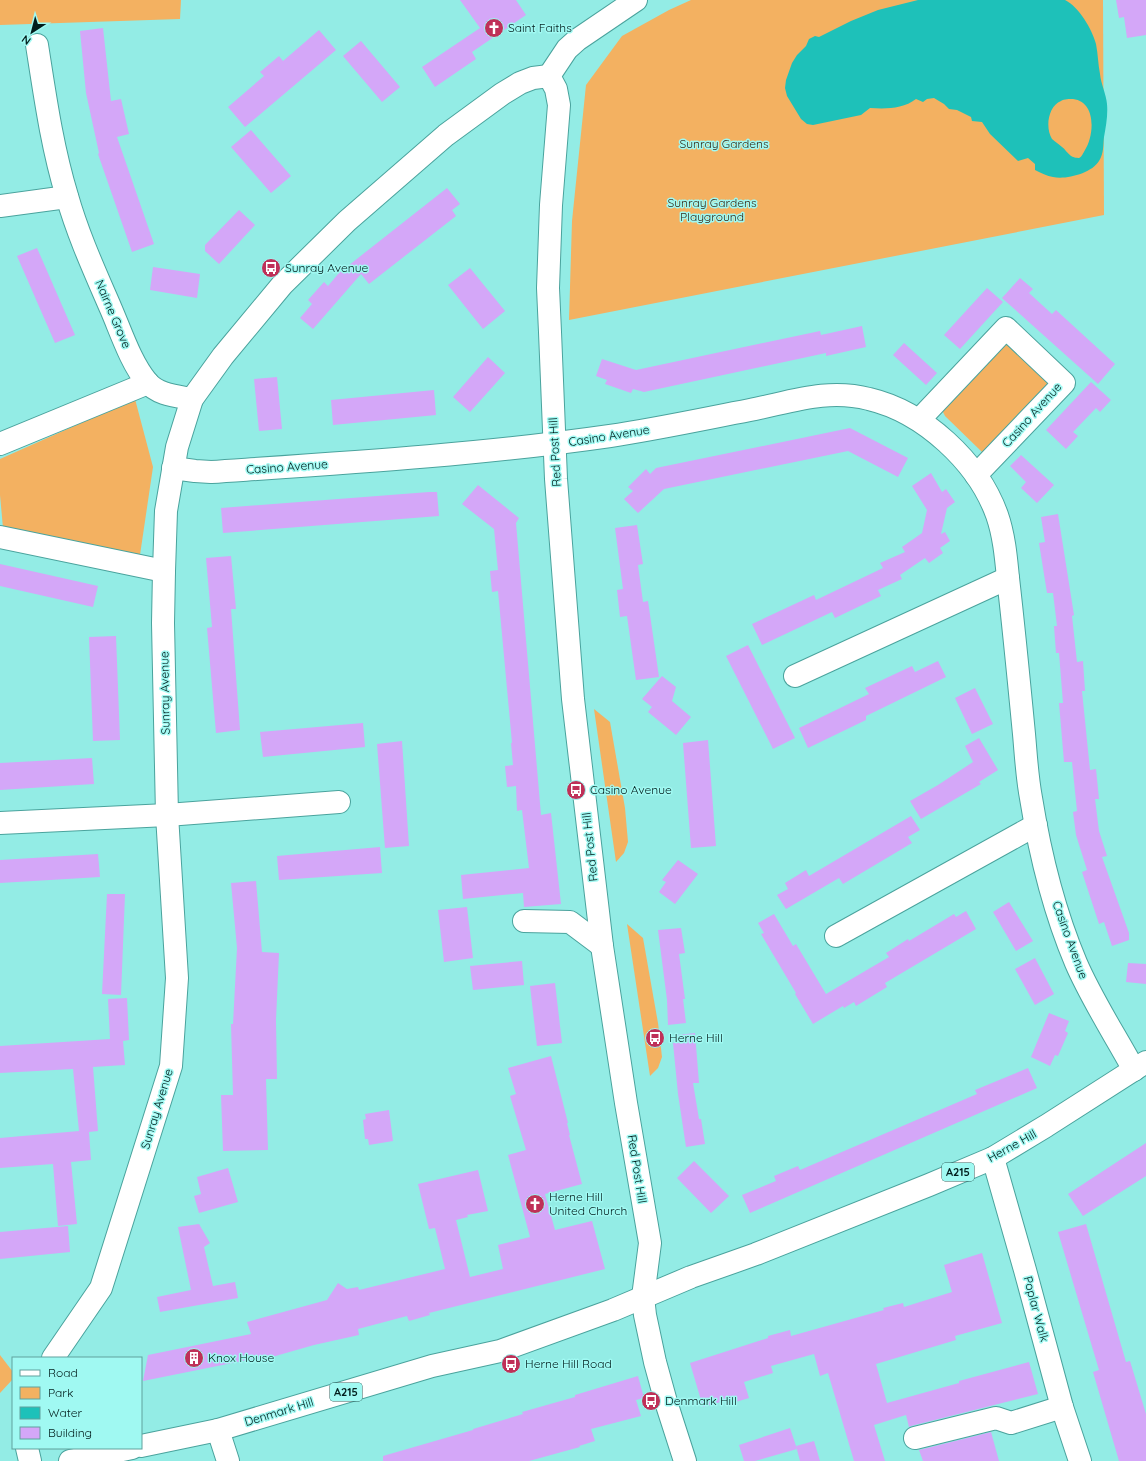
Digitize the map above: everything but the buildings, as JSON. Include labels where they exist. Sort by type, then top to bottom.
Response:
[{"type":"street","points":[[549,76],[568,48],[577,40],[636,0]]},
{"type":"street","name":"Nairne Grove","points":[[37,45],[52,135],[67,197],[118,327],[135,364],[148,383],[166,394],[192,398]]},
{"type":"street","name":"Sunray Avenue","points":[[54,1357],[101,1288],[171,1066],[177,978],[167,815],[163,623],[164,571],[166,511],[177,447],[192,398],[223,356],[282,286],[347,221],[446,135],[502,94],[520,83],[533,78],[549,76]]},
{"type":"street","name":"Red Post Hill","points":[[549,76],[556,89],[559,105],[549,252],[549,324],[554,444],[574,699],[602,946],[627,1111],[650,1242],[643,1297]]},
{"type":"street","points":[[0,206],[67,197]]},
{"type":"street","name":"Casino Avenue","points":[[919,420],[1006,328],[1064,383],[976,475]]},
{"type":"street","points":[[0,444],[148,383]]},
{"type":"street","name":"Casino Avenue","points":[[173,468],[211,472],[357,462],[554,444],[646,431],[757,409],[804,397],[826,394],[840,394],[870,399],[919,420],[950,445],[976,475],[987,492],[998,517],[1002,533],[1008,578],[1030,795],[1054,897],[1077,966],[1097,1003],[1140,1066]]},
{"type":"street","points":[[0,537],[164,571]]},
{"type":"street","points":[[795,676],[1008,578]]},
{"type":"street","points":[[0,823],[167,815],[339,802]]},
{"type":"street","points":[[836,936],[1036,824]]},
{"type":"street","points":[[524,921],[570,922],[602,946]]},
{"type":"street","name":"Herne Hill","points":[[643,1297],[691,1277],[756,1254],[993,1158],[1140,1066]]},
{"type":"street","name":"Poplar Walk","points":[[993,1158],[1062,1407],[1080,1461]]},
{"type":"street","points":[[643,1297],[645,1315],[655,1362],[685,1461]]},
{"type":"street","name":"Denmark Hill","points":[[142,1446],[218,1430],[432,1366],[500,1351],[613,1310],[643,1297]]},
{"type":"street","points":[[915,1438],[996,1418],[1011,1423],[1062,1407]]},
{"type":"street","points":[[218,1430],[228,1461]]},
{"type":"street","points":[[27,1449],[30,1461]]},
{"type":"street","points":[[70,1461],[127,1449]]},
{"type":"green space","points":[[0,0],[181,0],[180,19],[0,25]]},
{"type":"green space","name":"Sunray Gardens","points":[[691,0],[1103,0],[1104,215],[569,320],[572,221],[586,85],[622,36],[669,10]]},
{"type":"green space","points":[[1007,337],[1057,384],[987,455],[982,452],[945,416],[942,410]]},
{"type":"green space","points":[[135,399],[153,467],[140,555],[3,528],[0,495],[0,459]]},
{"type":"green space","points":[[594,709],[610,722],[625,808],[628,842],[624,853],[616,862]]},
{"type":"green space","points":[[627,924],[643,938],[658,1023],[662,1057],[658,1068],[650,1076]]},
{"type":"green space","points":[[0,1355],[12,1371],[12,1380],[0,1393]]},
{"type":"water","points":[[918,0],[1065,0],[1070,3],[1080,13],[1088,25],[1097,48],[1107,108],[1103,152],[1099,161],[1091,169],[1078,175],[1058,178],[1051,177],[1035,170],[1035,164],[1028,158],[1018,161],[990,134],[982,122],[972,121],[971,117],[957,110],[949,109],[934,98],[927,99],[923,102],[916,99],[906,105],[894,108],[870,108],[861,115],[813,125],[807,124],[801,119],[787,96],[785,88],[792,63],[797,55],[806,46],[809,39],[815,36],[819,37],[851,21],[878,10]],"holes":[[[1073,99],[1081,101],[1090,113],[1091,129],[1088,144],[1082,156],[1079,158],[1071,156],[1052,139],[1048,123],[1053,108],[1062,100]]]},
{"type":"place","name":"Saint Faiths","points":[[494,28]]},
{"type":"place","name":"Sunray Avenue","points":[[271,268]]},
{"type":"place","name":"Casino Avenue","points":[[576,790]]},
{"type":"place","name":"Herne Hill","points":[[655,1038]]},
{"type":"place","name":"Herne Hill United Church","points":[[535,1204]]},
{"type":"place","name":"Knox House","points":[[194,1358]]},
{"type":"place","name":"Herne Hill Road","points":[[511,1364]]},
{"type":"place","name":"Denmark Hill","points":[[651,1401]]},
{"type":"park label","name":"Sunray Gardens Playground","points":[[712,210]]}]
